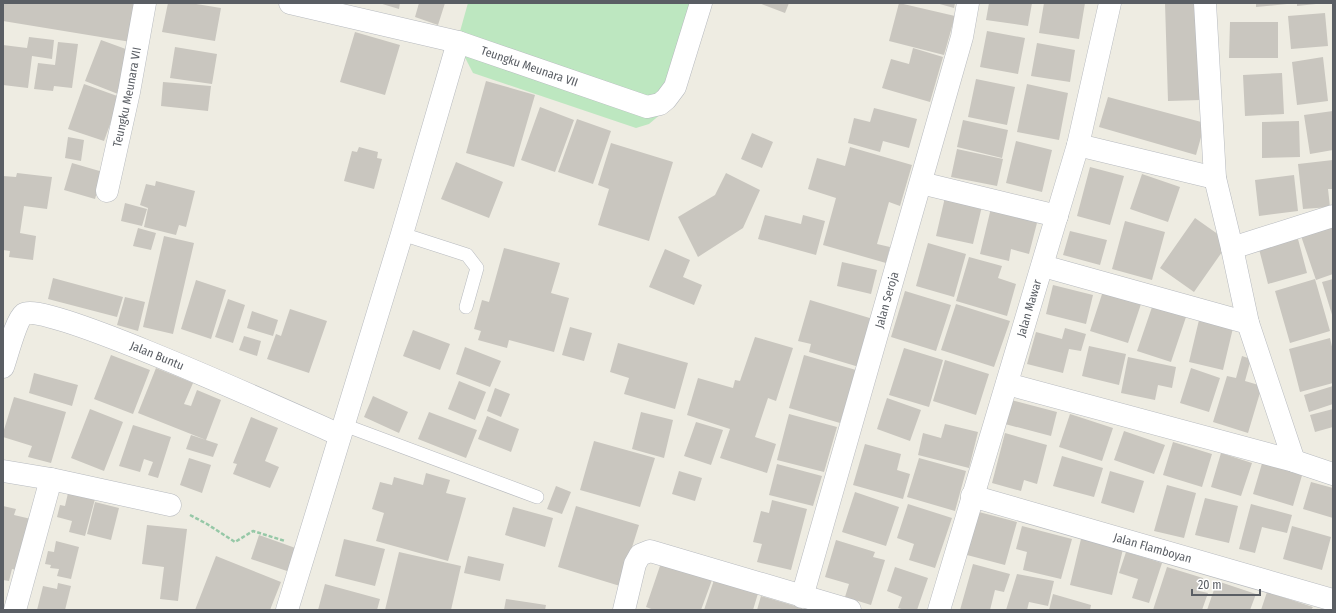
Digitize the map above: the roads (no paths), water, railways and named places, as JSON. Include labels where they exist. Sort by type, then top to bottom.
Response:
[{"type":"street","name":"Teungku Meunara VII","points":[[107,191],[129,92],[145,3]]},
{"type":"street","name":"Teungku Meunara VII","points":[[290,3],[458,42],[647,107],[660,104],[675,87],[701,3]]},
{"type":"street","name":"Jalan Seroja","points":[[802,597],[962,37],[968,3]]},
{"type":"street","name":"Jalan Mawar","points":[[939,610],[1078,145],[1110,3]]},
{"type":"street","points":[[1205,3],[1215,178],[1248,323],[1294,461]]},
{"type":"street","points":[[287,610],[402,234],[458,42]]},
{"type":"street","points":[[1078,145],[1215,178]]},
{"type":"street","points":[[921,183],[1057,216]]},
{"type":"street","points":[[1232,248],[1333,216]]},
{"type":"street","points":[[1043,266],[1248,323]]},
{"type":"street","name":"Jalan Buntu","points":[[3,367],[18,320],[25,313],[32,312],[46,314],[157,354],[342,430]]},
{"type":"street","points":[[1007,384],[1294,461],[1333,474]]},
{"type":"street","points":[[3,471],[51,479],[170,505]]},
{"type":"street","points":[[14,610],[51,479]]},
{"type":"street","name":"Jalan Flamboyan","points":[[972,496],[1333,600]]},
{"type":"street","points":[[624,610],[635,564],[640,555],[650,551],[850,610]]},
{"type":"lane","points":[[402,234],[467,255],[477,268],[466,307]]},
{"type":"lane","points":[[342,430],[537,497]]}]
